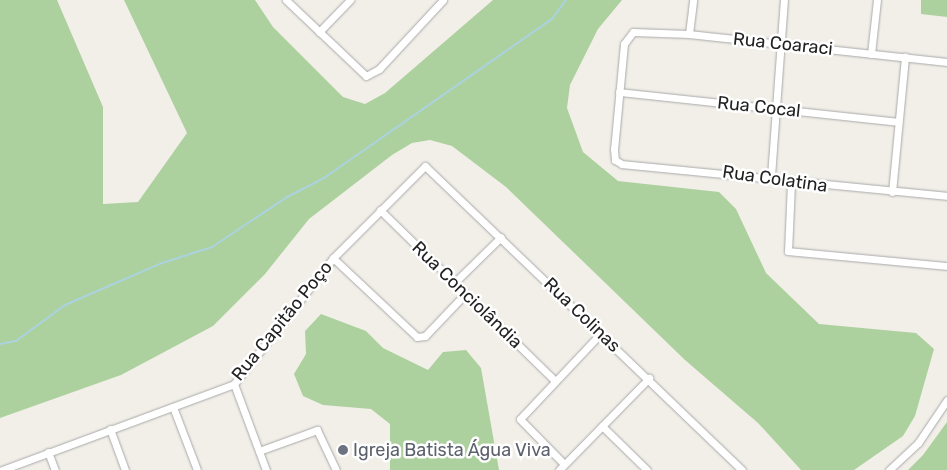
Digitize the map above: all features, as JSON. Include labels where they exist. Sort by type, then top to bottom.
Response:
[{"type":"street","points":[[286,0],[361,74],[369,76],[379,69],[443,0]]},
{"type":"street","points":[[319,32],[350,0]]},
{"type":"street","points":[[689,34],[693,0]]},
{"type":"street","points":[[771,176],[774,108],[784,0]]},
{"type":"street","points":[[871,54],[877,0]]},
{"type":"street","name":"Rua Coaraci","points":[[619,92],[624,44],[632,32],[689,34],[947,62]]},
{"type":"street","points":[[892,192],[905,58]]},
{"type":"street","name":"Rua Cocal","points":[[619,92],[898,122]]},
{"type":"street","name":"Rua Colatina","points":[[619,92],[614,149],[615,160],[622,164],[771,176],[791,183],[947,196]]},
{"type":"street","name":"Rua Capitão Poço","points":[[2,470],[234,384],[333,258],[420,168]]},
{"type":"street","name":"Rua Colinas","points":[[420,168],[432,169],[742,470]]},
{"type":"street","points":[[791,183],[786,241],[787,249],[794,253],[947,266]]},
{"type":"street","name":"Rua Conciolândia","points":[[380,210],[554,380]]},
{"type":"street","points":[[455,282],[501,237]]},
{"type":"street","points":[[333,258],[411,333],[425,336],[466,294]]},
{"type":"street","points":[[600,334],[554,380],[522,416],[524,425],[561,467],[649,378]]},
{"type":"street","points":[[234,384],[266,470]]},
{"type":"street","points":[[889,470],[918,443],[947,400]]},
{"type":"street","points":[[173,407],[197,470]]},
{"type":"street","points":[[602,426],[647,470]]},
{"type":"street","points":[[110,429],[125,470]]},
{"type":"street","points":[[259,451],[308,431],[322,435],[336,470]]},
{"type":"street","points":[[48,452],[54,470]]},
{"type":"green space","points":[[0,0],[57,0],[103,107],[103,204],[138,202],[187,133],[124,0],[255,0],[273,27],[343,97],[365,104],[385,93],[493,0],[622,0],[598,29],[570,85],[567,108],[583,152],[618,181],[719,192],[736,209],[766,273],[819,324],[916,333],[934,349],[915,416],[903,436],[854,470],[801,470],[758,423],[685,360],[506,187],[452,146],[430,140],[412,143],[392,155],[309,219],[265,274],[213,326],[121,375],[0,418]]},
{"type":"green space","points":[[921,0],[947,0],[947,17],[921,14]]},
{"type":"green space","points":[[321,314],[366,331],[383,348],[428,370],[443,352],[466,350],[481,368],[499,470],[390,470],[390,424],[371,409],[323,405],[303,396],[294,374],[306,354],[305,331]]},
{"type":"green space","points":[[947,422],[947,470],[908,470],[923,455]]},
{"type":"waterway","points":[[0,344],[16,341],[65,305],[162,263],[212,247],[287,197],[324,178],[552,19],[566,0]]},
{"type":"place","name":"Igreja Batista Água Viva","points":[[343,450]]}]
